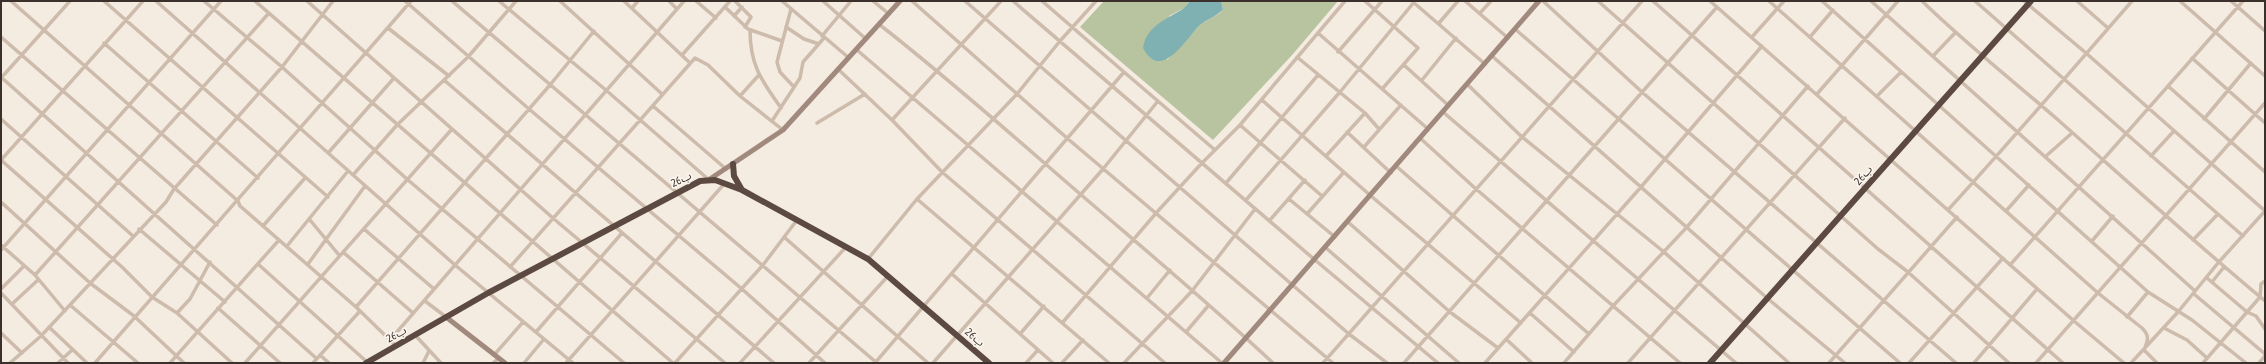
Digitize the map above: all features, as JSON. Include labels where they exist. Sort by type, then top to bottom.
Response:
[{"type":"highway","name":"26ب","points":[[1710,363],[2005,30],[2027,2]]},
{"type":"highway","points":[[733,164],[734,176],[742,190]]},
{"type":"highway","name":"26ب","points":[[370,362],[488,293],[676,192],[709,179],[726,182],[742,190],[798,219],[868,259],[989,363]]},
{"type":"main road","points":[[709,179],[783,130],[880,25],[900,1]]},
{"type":"main road","points":[[1223,363],[1326,248],[1539,1]]},
{"type":"main road","points":[[446,317],[505,363]]},
{"type":"street","points":[[11,1],[160,134],[197,163],[238,201],[240,206],[288,246],[356,307],[396,346]]},
{"type":"street","points":[[70,1],[1,78],[154,212],[316,358]]},
{"type":"street","points":[[104,1],[204,87],[278,155],[328,197]]},
{"type":"street","points":[[143,1],[1,160],[152,297],[177,313],[232,363]]},
{"type":"street","points":[[156,1],[258,94],[329,152],[385,204],[455,265],[536,332],[568,361],[573,363]]},
{"type":"street","points":[[204,1],[282,67],[408,180],[522,276],[556,307],[624,363]]},
{"type":"street","points":[[65,311],[35,275],[2,248],[128,105],[193,35],[221,1]]},
{"type":"street","points":[[255,1],[532,243],[674,363],[763,265],[798,219]]},
{"type":"street","points":[[307,1],[366,55],[554,219],[601,257],[725,363]]},
{"type":"street","points":[[13,362],[65,311],[113,260],[154,212],[166,202],[174,189],[282,67],[333,1]]},
{"type":"street","points":[[405,1],[410,3],[468,57],[742,289],[825,363]]},
{"type":"street","points":[[452,1],[876,363],[923,306],[1124,72]]},
{"type":"street","points":[[499,1],[709,179]]},
{"type":"street","points":[[353,175],[397,125],[468,57],[516,1]]},
{"type":"street","points":[[560,1],[662,94]]},
{"type":"street","points":[[624,1],[690,63]]},
{"type":"street","points":[[632,8],[638,1]]},
{"type":"street","points":[[669,1],[677,9]]},
{"type":"street","points":[[390,340],[684,1]]},
{"type":"street","points":[[696,1],[716,18]]},
{"type":"street","points":[[682,55],[730,1]]},
{"type":"street","points":[[735,1],[742,7],[751,19],[745,27]]},
{"type":"street","points":[[782,1],[823,37],[850,58]]},
{"type":"street","points":[[823,1],[866,39]]},
{"type":"street","points":[[772,121],[800,78],[803,62],[819,44],[851,1]]},
{"type":"street","points":[[873,1],[889,14]]},
{"type":"street","points":[[912,1],[1068,139],[1157,212],[1333,363]]},
{"type":"street","points":[[965,1],[985,17],[1091,112],[1126,140],[1349,334],[1387,363]]},
{"type":"street","points":[[892,120],[936,69],[1001,1]]},
{"type":"street","points":[[1013,1],[1113,86],[1201,164],[1226,183],[1438,363]]},
{"type":"street","points":[[1042,1],[1215,150]]},
{"type":"street","points":[[1063,322],[1157,212],[1262,100],[1345,1]]},
{"type":"street","points":[[1365,1],[1418,48],[1383,88]]},
{"type":"street","points":[[1338,52],[1382,1]]},
{"type":"street","points":[[1246,200],[1280,159],[1359,70],[1414,1],[1485,64]]},
{"type":"street","points":[[1439,23],[1458,1]]},
{"type":"street","points":[[1465,1],[1508,38]]},
{"type":"street","points":[[1480,13],[1491,1]]},
{"type":"street","points":[[1543,1],[1643,93],[1735,171],[1815,243],[1930,339],[1956,363]]},
{"type":"street","points":[[1598,1],[1668,65],[1796,174],[1878,249],[1908,272],[1954,312],[2009,363]]},
{"type":"street","points":[[1324,363],[1642,1]]},
{"type":"street","points":[[1653,1],[1738,74],[2063,363]]},
{"type":"street","points":[[1710,1],[1845,118],[2037,289],[2124,363]]},
{"type":"street","points":[[1769,1],[2098,293],[2126,317],[2148,333],[2149,338],[2144,350]]},
{"type":"street","points":[[1752,38],[1784,1]]},
{"type":"street","points":[[1822,1],[2148,292],[2178,312],[2246,363]]},
{"type":"street","points":[[1871,1],[1959,81],[2080,186],[2142,242],[2233,329],[2265,355],[2259,363]]},
{"type":"street","points":[[1817,94],[1898,1]]},
{"type":"street","points":[[1922,1],[1981,56],[2042,106],[2218,263],[2265,301]]},
{"type":"street","points":[[1975,1],[2005,30],[2243,236]]},
{"type":"street","points":[[2076,1],[2108,28]]},
{"type":"street","points":[[2180,1],[2265,76]]},
{"type":"street","points":[[2230,1],[2265,31]]},
{"type":"street","points":[[2010,265],[2243,1]]},
{"type":"street","points":[[868,259],[917,199],[1017,94],[1093,2]]},
{"type":"street","points":[[2027,2],[2173,132],[2265,211],[2218,263],[2164,328],[2131,363]]},
{"type":"street","points":[[1948,210],[2042,106],[2063,79],[2131,2]]},
{"type":"street","points":[[95,363],[134,316],[217,225],[410,3]]},
{"type":"street","points":[[725,7],[750,30],[782,41]]},
{"type":"street","points":[[734,16],[742,7]]},
{"type":"street","points":[[1404,363],[1569,174],[1668,65],[1717,7]]},
{"type":"street","points":[[791,9],[778,54],[778,67],[780,72],[794,87]]},
{"type":"street","points":[[1810,37],[1832,10]]},
{"type":"street","points":[[35,275],[269,13]]},
{"type":"street","points":[[880,25],[936,69],[993,120],[1170,270],[1272,363]]},
{"type":"street","points":[[786,27],[804,39],[819,44]]},
{"type":"street","points":[[388,28],[448,76]]},
{"type":"street","points":[[1515,29],[1791,271],[1900,363]]},
{"type":"street","points":[[750,30],[750,44],[758,76],[781,108]]},
{"type":"street","points":[[356,307],[550,85],[594,31]]},
{"type":"street","points":[[1318,32],[1338,52],[1383,88],[1428,129]]},
{"type":"street","points":[[1933,56],[1955,33]]},
{"type":"street","points":[[1,37],[217,225]]},
{"type":"street","points":[[1422,80],[1456,38]]},
{"type":"street","points":[[104,43],[217,140],[258,178]]},
{"type":"street","points":[[1485,363],[1507,340],[1544,295],[1762,46]]},
{"type":"street","points":[[856,50],[1109,268],[1223,363]]},
{"type":"street","points":[[1492,56],[1767,298],[1845,363]]},
{"type":"street","points":[[1297,57],[1365,113],[1379,129]]},
{"type":"street","points":[[510,267],[695,58],[699,58],[740,96],[783,130]]},
{"type":"street","points":[[2192,58],[2265,123]]},
{"type":"street","points":[[2204,119],[2251,63]]},
{"type":"street","points":[[1404,65],[1422,80],[1448,106]]},
{"type":"street","points":[[838,70],[892,120],[942,172],[1165,363]]},
{"type":"street","points":[[1877,96],[1901,72]]},
{"type":"street","points":[[1226,183],[1318,75]]},
{"type":"street","points":[[740,96],[758,76]]},
{"type":"street","points":[[329,152],[394,78]]},
{"type":"street","points":[[444,80],[774,363]]},
{"type":"street","points":[[1467,84],[1522,137],[1664,252],[1744,325],[1789,363]]},
{"type":"street","points":[[1564,363],[1613,306],[1687,227],[1709,199],[1808,86]]},
{"type":"street","points":[[2168,86],[2265,172]]},
{"type":"street","points":[[817,123],[865,94]]},
{"type":"street","points":[[1262,100],[1371,196],[1521,323]]},
{"type":"street","points":[[932,363],[1103,169],[1158,101]]},
{"type":"street","points":[[2036,363],[2265,103]]},
{"type":"street","points":[[1364,147],[1401,105]]},
{"type":"street","points":[[653,106],[726,169]]},
{"type":"street","points":[[1443,112],[1591,241],[1736,363]]},
{"type":"street","points":[[1326,156],[1365,113]]},
{"type":"street","points":[[1628,363],[1845,118]]},
{"type":"street","points":[[1,119],[133,236]]},
{"type":"street","points":[[1240,125],[1322,196]]},
{"type":"street","points":[[245,363],[452,129]]},
{"type":"street","points":[[1347,132],[1391,173]]},
{"type":"street","points":[[2151,156],[2173,132]]},
{"type":"street","points":[[2046,156],[2072,133]]},
{"type":"street","points":[[1420,138],[1522,229],[1680,363]]},
{"type":"street","points":[[1396,166],[1589,334]]},
{"type":"street","points":[[288,246],[348,170]]},
{"type":"street","points":[[1307,214],[1344,172]]},
{"type":"street","points":[[263,226],[305,178]]},
{"type":"street","points":[[1269,221],[1304,180]]},
{"type":"street","points":[[568,361],[657,262],[699,211],[726,182]]},
{"type":"street","points":[[2006,211],[2028,185]]},
{"type":"street","points":[[308,264],[365,186]]},
{"type":"street","points":[[917,199],[1110,363]]},
{"type":"street","points":[[1289,199],[1335,237]]},
{"type":"street","points":[[1,202],[90,283],[134,316],[184,363]]},
{"type":"street","points":[[1124,363],[1192,291],[1255,209]]},
{"type":"street","points":[[2194,240],[2218,214]]},
{"type":"street","points":[[2092,241],[2113,216]]},
{"type":"street","points":[[1829,363],[1956,217]]},
{"type":"street","points":[[310,220],[326,239],[341,253],[379,282],[414,313]]},
{"type":"street","points":[[1348,222],[1450,312],[1498,348]]},
{"type":"street","points":[[139,229],[179,265],[200,280],[225,302]]},
{"type":"street","points":[[364,229],[434,289]]},
{"type":"street","points":[[536,332],[556,307],[580,282],[622,233]]},
{"type":"street","points":[[784,237],[928,363]]},
{"type":"street","points":[[170,363],[279,240]]},
{"type":"street","points":[[740,363],[847,246]]},
{"type":"street","points":[[1326,248],[1459,363]]},
{"type":"street","points":[[1909,363],[2003,258]]},
{"type":"street","points":[[177,313],[190,299],[210,262]]},
{"type":"street","points":[[258,264],[370,362]]},
{"type":"street","points":[[1,289],[24,266]]},
{"type":"street","points":[[2212,282],[2224,267]]},
{"type":"street","points":[[1146,298],[1170,270]]},
{"type":"street","points":[[952,274],[1053,363]]},
{"type":"street","points":[[809,363],[888,276]]},
{"type":"street","points":[[2207,278],[2247,312],[2256,316],[2265,329]]},
{"type":"street","points":[[12,304],[38,280]]},
{"type":"street","points":[[2203,363],[2260,297],[2261,284],[2265,281]]},
{"type":"street","points":[[1974,363],[2037,289]]},
{"type":"street","points":[[2126,317],[2148,292]]},
{"type":"street","points":[[1,293],[68,363]]},
{"type":"street","points":[[425,300],[446,317]]},
{"type":"street","points":[[70,305],[112,343],[138,363]]},
{"type":"street","points":[[1020,334],[1044,306]]},
{"type":"street","points":[[1186,332],[1208,306]]},
{"type":"street","points":[[218,308],[280,363]]},
{"type":"street","points":[[312,363],[360,311]]},
{"type":"street","points":[[1530,313],[1574,352]]},
{"type":"street","points":[[492,363],[523,322]]},
{"type":"street","points":[[49,327],[87,363]]},
{"type":"street","points":[[2164,328],[2187,340],[2207,358]]},
{"type":"street","points":[[1,333],[22,353]]},
{"type":"street","points":[[415,335],[442,363]]},
{"type":"street","points":[[524,363],[544,339]]},
{"type":"street","points":[[1062,363],[1083,340]]},
{"type":"street","points":[[1507,340],[1532,363]]},
{"type":"street","points":[[58,363],[72,350]]},
{"type":"street","points":[[1026,363],[1038,350]]},
{"type":"street","points":[[2144,350],[2158,363]]},
{"type":"street","points":[[423,363],[429,351]]},
{"type":"street","points":[[320,355],[329,363]]},
{"type":"green space","points":[[1104,1],[1189,1],[1186,7],[1169,16],[1167,60],[1201,24],[1220,13],[1223,9],[1221,1],[1338,1],[1293,54],[1213,140],[1080,27]]},
{"type":"water","points":[[1189,1],[1221,1],[1223,9],[1218,14],[1200,25],[1180,48],[1165,60],[1157,61],[1150,57],[1143,48],[1146,38],[1151,30],[1166,18],[1181,10]]}]
